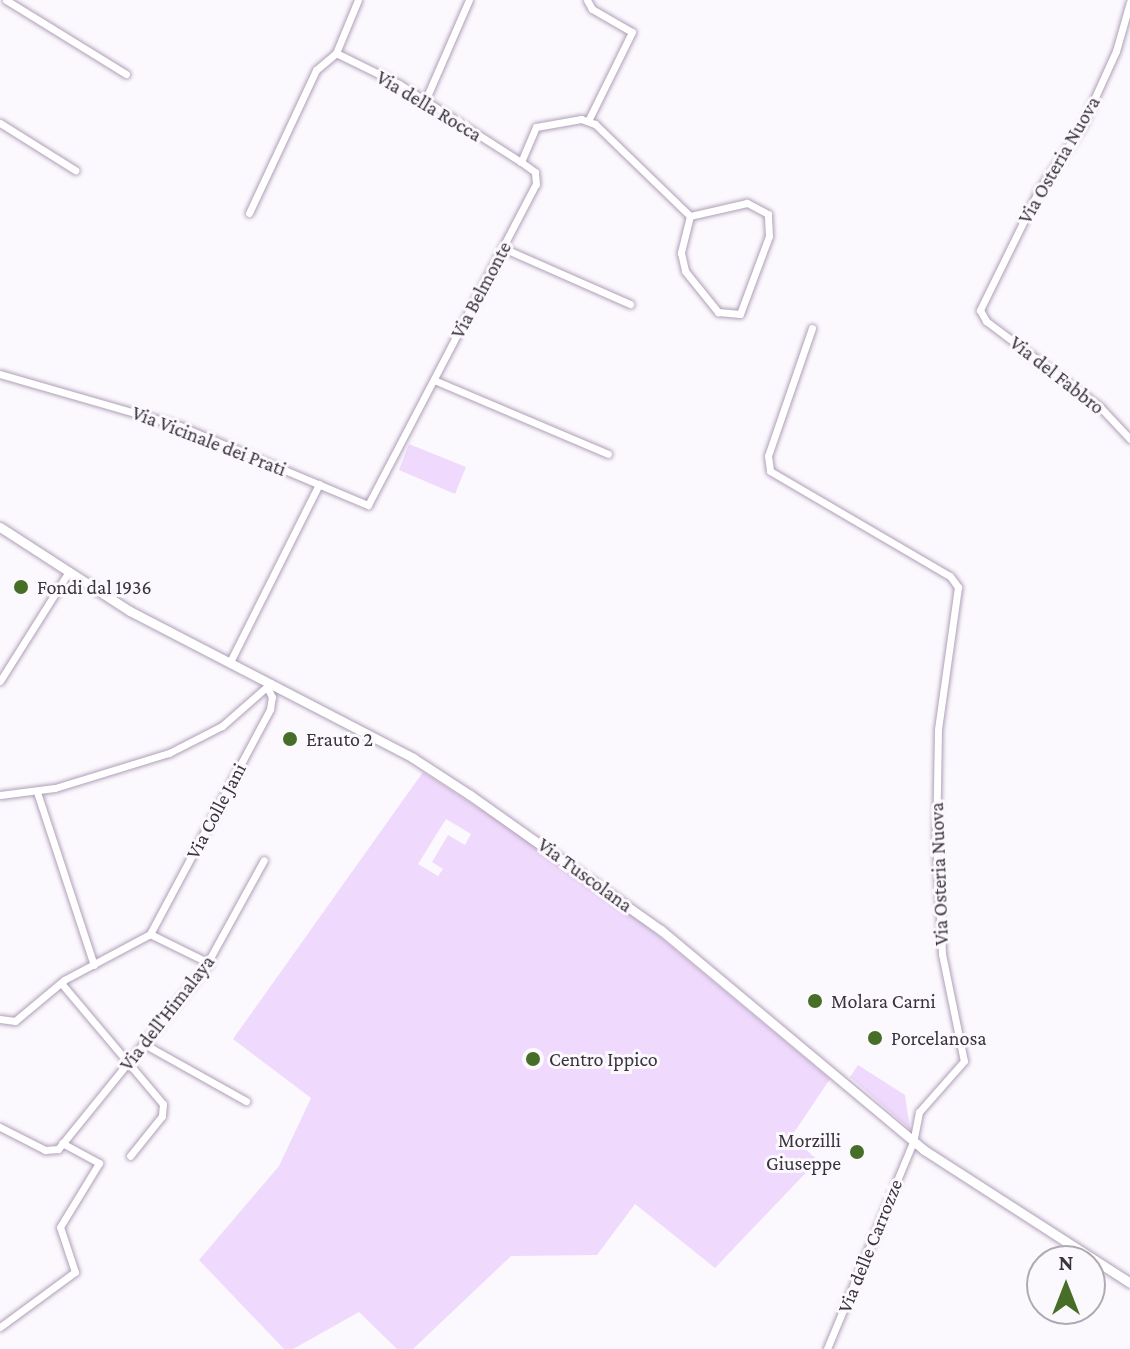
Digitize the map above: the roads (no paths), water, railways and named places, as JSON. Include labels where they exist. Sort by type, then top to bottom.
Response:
[{"type":"main road","name":"Via Tuscolana","points":[[0,527],[68,573],[269,685],[413,758],[568,861],[661,930],[913,1142],[1130,1283]]},
{"type":"street","points":[[6,0],[126,74]]},
{"type":"street","points":[[249,213],[316,70],[336,53],[358,0]]},
{"type":"street","points":[[425,101],[469,0]]},
{"type":"street","points":[[587,0],[592,9],[632,32],[588,121]]},
{"type":"street","name":"Via Osteria Nuova","points":[[981,315],[1036,195],[1091,107],[1130,2]]},
{"type":"street","name":"Via della Rocca","points":[[336,53],[425,101],[521,162]]},
{"type":"street","points":[[521,162],[538,125],[588,121],[690,216]]},
{"type":"street","points":[[0,123],[75,170]]},
{"type":"street","name":"Via Belmonte","points":[[368,505],[537,182],[534,171],[521,162]]},
{"type":"street","points":[[743,203],[768,214],[769,236],[740,314],[716,311],[685,271],[681,253],[690,216],[743,203]]},
{"type":"street","points":[[503,248],[630,304]]},
{"type":"street","name":"Via del Fabbro","points":[[981,315],[1083,392],[1130,439]]},
{"type":"street","name":"Via Osteria Nuova","points":[[812,328],[768,455],[770,471],[950,576],[958,587],[938,730],[936,842],[941,947],[964,1058],[921,1108],[913,1142]]},
{"type":"street","name":"Via Vicinale dei Prati","points":[[0,374],[180,426],[368,505]]},
{"type":"street","points":[[434,380],[608,454]]},
{"type":"street","points":[[230,662],[319,484]]},
{"type":"street","points":[[0,681],[68,573]]},
{"type":"street","points":[[0,795],[37,792],[180,748],[222,726],[269,685]]},
{"type":"street","name":"Via Colle Jani","points":[[150,934],[270,709],[273,700],[269,685]]},
{"type":"street","points":[[37,792],[94,965]]},
{"type":"street","name":"Via dell'Himalaya","points":[[0,1127],[51,1152],[62,1143],[209,963],[264,860]]},
{"type":"street","points":[[0,1019],[15,1021],[61,983],[150,934],[209,963]]},
{"type":"street","points":[[61,983],[164,1109],[130,1156]]},
{"type":"street","points":[[144,1044],[246,1101]]},
{"type":"street","name":"Via delle Carrozze","points":[[827,1349],[913,1142]]},
{"type":"street","points":[[0,1327],[75,1270],[60,1227],[99,1163],[62,1143]]},
{"type":"place","name":"Fondi dal 1936","points":[[21,587]]},
{"type":"place","name":"Erauto 2","points":[[290,739]]},
{"type":"place","name":"Molara Carni","points":[[815,1001]]},
{"type":"place","name":"Porcelanosa","points":[[875,1038]]},
{"type":"place","name":"Centro Ippico","points":[[533,1059]]},
{"type":"place","name":"Morzilli Giuseppe","points":[[857,1152]]}]
